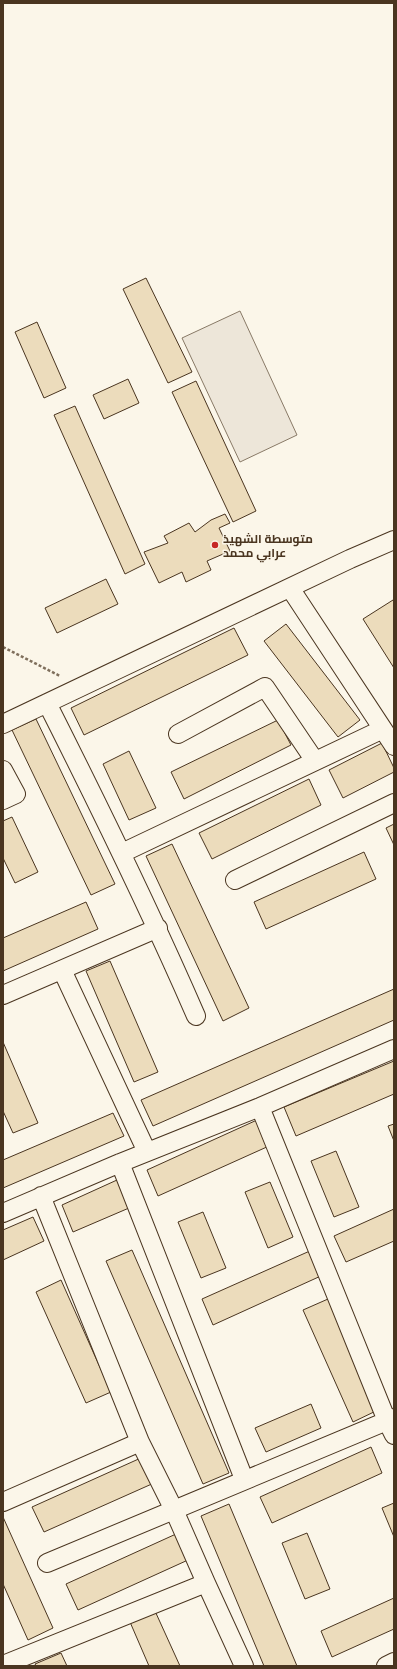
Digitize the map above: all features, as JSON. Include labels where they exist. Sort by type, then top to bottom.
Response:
[{"type":"street","points":[[3,724],[80,686],[350,559],[394,540]]},
{"type":"street","points":[[290,588],[394,746]]},
{"type":"street","points":[[178,734],[265,687],[315,761]]},
{"type":"street","points":[[47,703],[158,928],[196,1016]]},
{"type":"street","points":[[122,853],[383,729]]},
{"type":"street","points":[[3,770],[16,794],[3,800]]},
{"type":"street","points":[[235,880],[394,803]]},
{"type":"street","points":[[3,995],[158,928]]},
{"type":"street","points":[[62,970],[147,1152]]},
{"type":"street","points":[[3,1213],[120,1163],[260,1107],[394,1049]]},
{"type":"street","points":[[47,1562],[174,1510],[244,1479],[392,1425],[260,1107]]},
{"type":"street","points":[[120,1163],[244,1479]]},
{"type":"street","points":[[41,1196],[140,1442],[174,1510],[244,1666]]},
{"type":"street","points":[[3,1502],[140,1442]]},
{"type":"street","points":[[3,1666],[206,1583]]},
{"type":"street","points":[[386,1666],[394,1662]]},
{"type":"path","points":[[3,647],[80,686]]},
{"type":"shaded area","points":[[240,311],[297,435],[240,462],[182,338]]},
{"type":"building","points":[[146,278],[192,372],[168,383],[123,289]]},
{"type":"building","points":[[37,322],[66,388],[44,398],[15,332]]},
{"type":"building","points":[[128,379],[139,403],[104,419],[93,395]]},
{"type":"building","points":[[196,381],[256,511],[233,522],[172,392]]},
{"type":"building","points":[[75,406],[145,564],[125,574],[54,415]]},
{"type":"building","points":[[225,514],[230,523],[219,528],[230,551],[207,561],[211,570],[186,582],[182,572],[159,583],[144,552],[168,543],[164,536],[189,523],[195,532],[211,520]]},
{"type":"building","points":[[106,579],[118,604],[57,633],[45,608]]},
{"type":"building","points":[[393,600],[394,602],[394,668],[363,619]]},
{"type":"building","points":[[286,624],[360,720],[338,737],[264,641]]},
{"type":"building","points":[[234,628],[248,655],[84,735],[71,708]]},
{"type":"building","points":[[36,719],[115,884],[91,895],[12,730]]},
{"type":"building","points":[[278,720],[291,745],[184,799],[171,772]]},
{"type":"building","points":[[382,743],[394,768],[394,772],[343,798],[329,770]]},
{"type":"building","points":[[129,751],[156,808],[129,820],[103,764]]},
{"type":"building","points":[[309,779],[321,805],[212,859],[199,833]]},
{"type":"building","points":[[12,817],[38,872],[15,883],[3,858],[3,821]]},
{"type":"building","points":[[394,824],[394,845],[386,828]]},
{"type":"building","points":[[172,844],[249,1008],[223,1021],[146,856]]},
{"type":"building","points":[[364,852],[376,879],[266,929],[254,902]]},
{"type":"building","points":[[86,902],[98,929],[3,971],[3,938]]},
{"type":"building","points":[[110,961],[158,1072],[134,1082],[86,971]]},
{"type":"building","points":[[394,989],[394,1020],[153,1126],[141,1100]]},
{"type":"building","points":[[3,1042],[38,1123],[13,1133],[3,1111]]},
{"type":"building","points":[[394,1061],[394,1094],[296,1136],[284,1107]]},
{"type":"building","points":[[113,1113],[124,1136],[3,1188],[3,1160]]},
{"type":"building","points":[[257,1120],[269,1146],[158,1196],[147,1170]]},
{"type":"building","points":[[394,1124],[394,1141],[388,1126]]},
{"type":"building","points":[[336,1151],[359,1207],[334,1217],[311,1161]]},
{"type":"building","points":[[117,1180],[129,1208],[73,1232],[62,1205]]},
{"type":"building","points":[[270,1182],[293,1237],[268,1248],[245,1192]]},
{"type":"building","points":[[394,1209],[394,1241],[346,1262],[334,1236]]},
{"type":"building","points":[[203,1212],[226,1268],[201,1278],[178,1222]]},
{"type":"building","points":[[33,1217],[44,1241],[3,1260],[3,1230]]},
{"type":"building","points":[[132,1250],[229,1473],[203,1484],[106,1261]]},
{"type":"building","points":[[312,1250],[323,1275],[213,1325],[202,1299]]},
{"type":"building","points":[[61,1280],[111,1392],[86,1403],[36,1292]]},
{"type":"building","points":[[328,1299],[378,1410],[353,1422],[303,1310]]},
{"type":"building","points":[[311,1404],[321,1428],[266,1452],[255,1428]]},
{"type":"building","points":[[371,1447],[382,1473],[272,1523],[260,1497]]},
{"type":"building","points":[[143,1457],[154,1483],[44,1532],[32,1507]]},
{"type":"building","points":[[394,1503],[394,1537],[382,1508]]},
{"type":"building","points":[[229,1504],[297,1666],[264,1666],[201,1516]]},
{"type":"building","points":[[3,1517],[53,1628],[28,1640],[3,1584]]},
{"type":"building","points":[[307,1533],[330,1589],[305,1599],[282,1543]]},
{"type":"building","points":[[176,1534],[188,1560],[78,1610],[66,1584]]},
{"type":"building","points":[[394,1598],[394,1629],[332,1657],[321,1631]]},
{"type":"building","points":[[155,1611],[180,1666],[149,1666],[130,1622]]},
{"type":"building","points":[[61,1653],[67,1666],[36,1666],[35,1664]]},
{"type":"place","name":"متوسطة الشهيذ عرابي محمد","points":[[215,545]]}]
